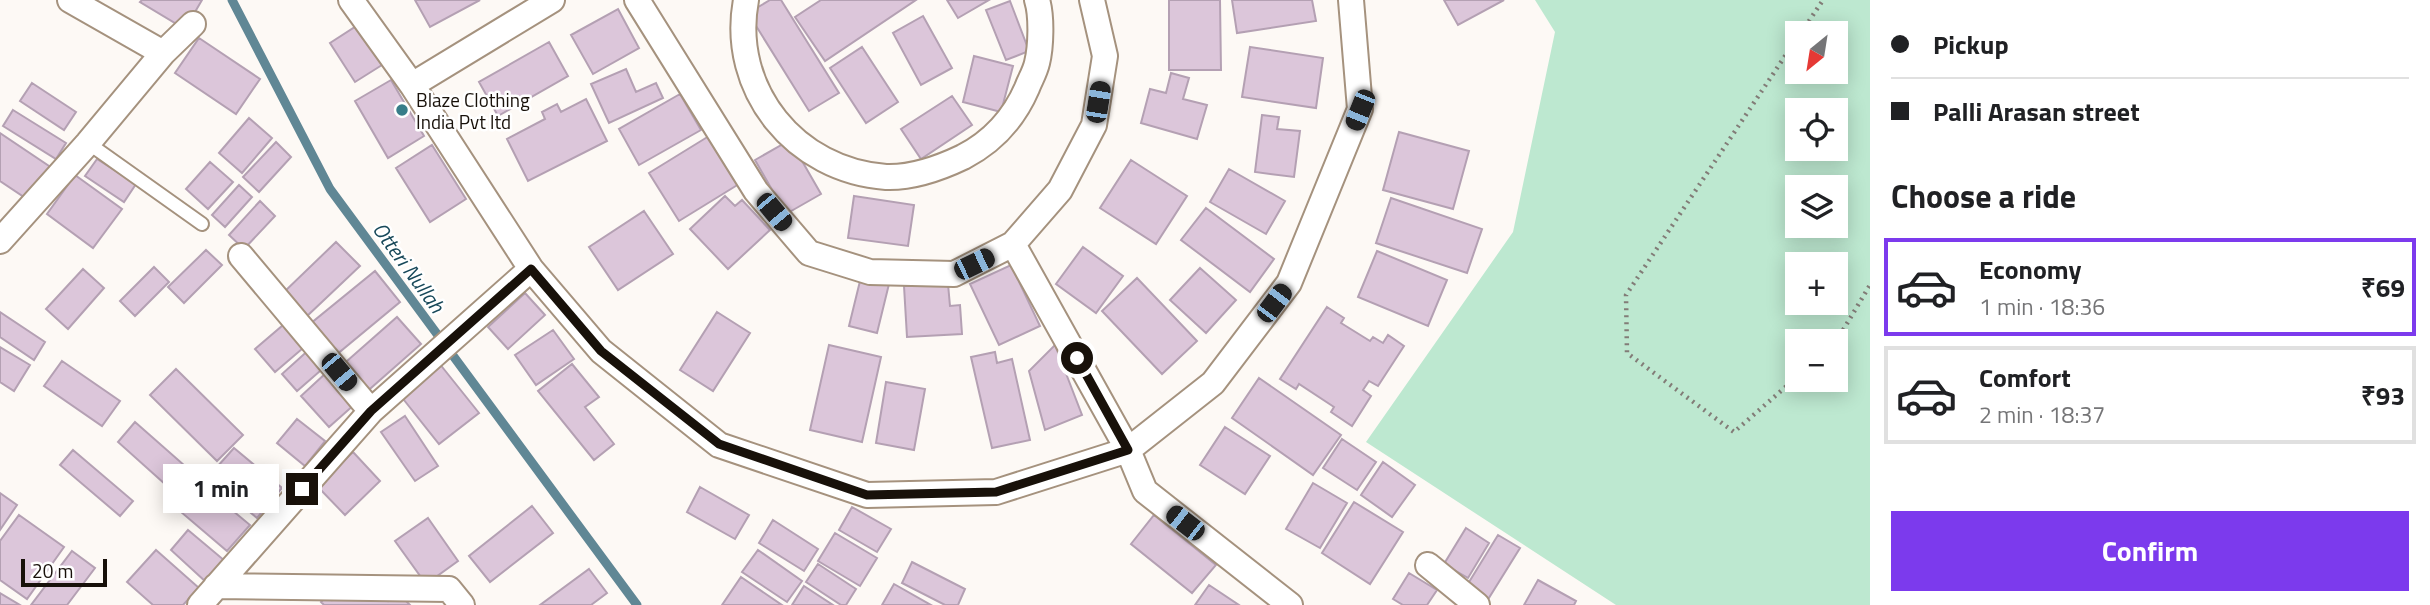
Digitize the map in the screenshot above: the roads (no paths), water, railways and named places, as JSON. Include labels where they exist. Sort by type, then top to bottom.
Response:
[{"type":"street","points":[[70,0],[163,52]]},
{"type":"street","points":[[351,0],[412,85],[531,269],[601,351],[719,444],[867,495],[996,492],[1128,450],[1213,383],[1289,283],[1360,110],[1351,0]]},
{"type":"street","points":[[412,85],[552,0]]},
{"type":"street","points":[[636,0],[756,191],[809,253],[870,272],[954,274],[1013,244],[1060,190],[1094,125],[1105,56],[1092,0]]},
{"type":"street","points":[[746,0],[742,21],[747,68],[767,111],[800,145],[841,168],[888,177],[938,170],[983,146],[1017,109],[1037,63],[1041,12],[1037,0]]},
{"type":"street","points":[[0,240],[88,143],[163,52],[193,24]]},
{"type":"street","points":[[1013,244],[1128,450],[1145,491],[1286,604]]},
{"type":"street","points":[[241,256],[371,411]]},
{"type":"street","points":[[208,596],[371,411],[531,269]]},
{"type":"street","points":[[1428,565],[1477,605]]},
{"type":"street","points":[[208,596],[449,589],[462,605]]},
{"type":"lane","points":[[88,143],[202,224]]},
{"type":"waterway","name":"Otteri Nullah","points":[[232,0],[330,189],[637,605]]},
{"type":"place","name":"Blaze Clothing India Pvt ltd","points":[[402,110]]}]
